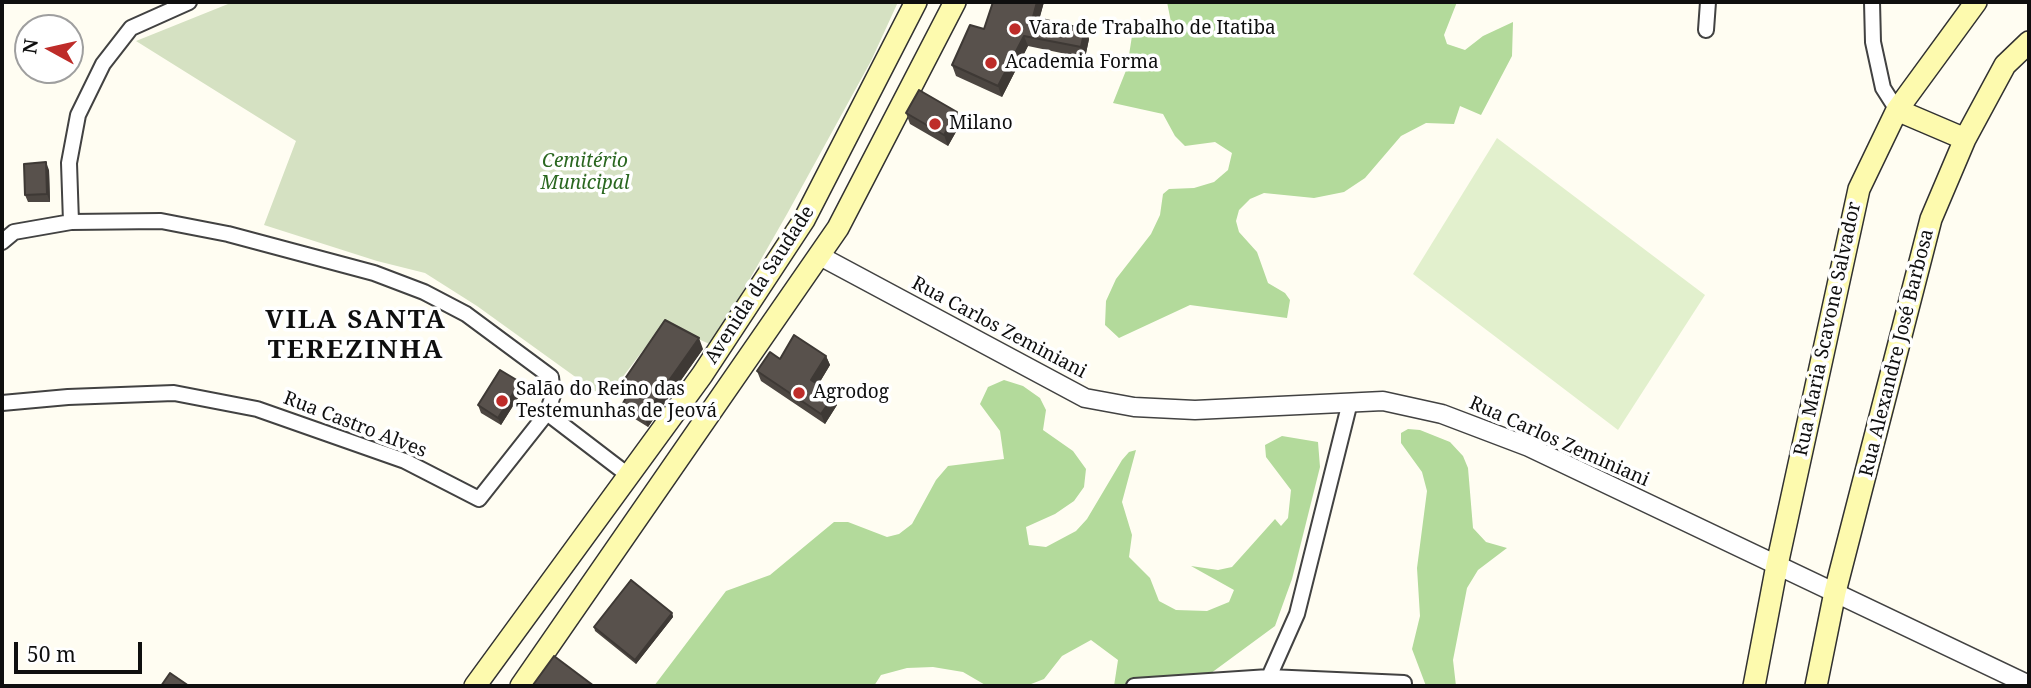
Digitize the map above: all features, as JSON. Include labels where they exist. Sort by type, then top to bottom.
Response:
[{"type":"main road","name":"Avenida da Saudade","points":[[475,686],[702,375],[804,220],[916,2]]},
{"type":"main road","name":"Avenida da Saudade","points":[[521,686],[838,228],[955,2]]},
{"type":"main road","name":"Rua Maria Scavone Salvador","points":[[1755,686],[1777,565],[1859,189],[1897,110],[1976,2]]},
{"type":"main road","points":[[898,38],[912,41],[921,47],[926,58]]},
{"type":"main road","name":"Rua Alexandre José Barbosa","points":[[1816,686],[1835,592],[1931,219],[1965,139],[2005,65],[2029,42]]},
{"type":"main road","points":[[1897,110],[1965,139]]},
{"type":"main road","points":[[513,633],[542,656]]},
{"type":"street","points":[[71,222],[69,163],[78,115],[103,64],[131,28],[190,2]]},
{"type":"street","points":[[1706,30],[1708,2]]},
{"type":"street","points":[[1872,2],[1873,42],[1883,88],[1897,110]]},
{"type":"street","points":[[2,242],[14,232],[71,222],[161,221],[228,234],[374,273],[424,292],[466,314],[551,377],[553,395],[547,413],[628,475]]},
{"type":"street","name":"Rua Carlos Zeminiani","points":[[820,256],[1085,398],[1134,407],[1195,410],[1383,401],[1442,414],[1529,447],[2029,685]]},
{"type":"street","name":"Rua Castro Alves","points":[[2,403],[68,397],[174,393],[257,409],[405,461],[479,499],[547,413]]},
{"type":"street","points":[[1269,677],[1297,614],[1350,402]]},
{"type":"street","points":[[1134,686],[1269,677],[1404,683]]},
{"type":"green space","name":"Cemitério Municipal","points":[[233,2],[898,2],[871,61],[712,345],[663,324],[606,399],[477,306],[425,273],[377,261],[264,225],[296,141],[136,41]]},
{"type":"green space","points":[[1167,2],[1457,2],[1444,35],[1447,44],[1465,50],[1483,36],[1513,22],[1512,56],[1481,115],[1460,106],[1454,124],[1426,123],[1401,136],[1365,178],[1344,192],[1314,198],[1264,193],[1250,199],[1239,210],[1236,221],[1239,232],[1257,252],[1268,283],[1285,293],[1290,300],[1287,318],[1190,305],[1119,338],[1105,325],[1106,301],[1116,279],[1151,234],[1160,215],[1163,194],[1169,189],[1194,188],[1214,182],[1228,170],[1232,153],[1215,142],[1185,146],[1175,136],[1163,114],[1113,103],[1127,68],[1134,23],[1149,29],[1164,28],[1171,22]]},
{"type":"green space","points":[[1497,138],[1705,295],[1618,430],[1413,274]]},
{"type":"green space","points":[[1004,380],[1023,386],[1040,398],[1046,410],[1043,430],[1073,451],[1086,469],[1084,487],[1074,501],[1055,514],[1026,527],[1029,545],[1046,547],[1076,531],[1087,519],[1122,460],[1129,452],[1136,450],[1122,502],[1132,535],[1129,557],[1150,578],[1159,601],[1176,610],[1207,611],[1229,602],[1234,590],[1191,566],[1218,570],[1232,567],[1275,519],[1281,526],[1288,518],[1291,490],[1266,457],[1265,445],[1282,436],[1318,442],[1320,467],[1292,579],[1275,626],[1203,679],[1220,686],[1114,686],[1118,660],[1091,640],[1062,656],[1044,679],[1026,686],[987,686],[963,672],[933,667],[907,668],[881,675],[874,686],[654,686],[726,591],[770,575],[834,522],[848,522],[887,537],[899,534],[912,524],[936,480],[948,466],[1004,459],[1000,431],[980,404],[988,387]]},
{"type":"green space","points":[[1408,429],[1420,430],[1450,442],[1463,456],[1468,468],[1473,528],[1486,542],[1507,548],[1478,570],[1467,588],[1453,660],[1456,686],[1426,686],[1412,649],[1420,616],[1417,568],[1427,491],[1422,472],[1401,443],[1401,433]]},
{"type":"building","points":[[993,2],[1037,2],[1033,17],[1085,29],[1081,47],[1024,36],[998,86],[952,65],[970,25],[984,29]]},
{"type":"building","points":[[919,90],[957,112],[944,135],[906,113]]},
{"type":"building","points":[[46,162],[47,194],[25,195],[24,164]]},
{"type":"building","points":[[665,320],[699,338],[644,416],[623,403],[629,393],[620,386]]},
{"type":"building","points":[[794,335],[826,356],[811,380],[834,395],[821,414],[757,371],[770,352],[780,359]]},
{"type":"building","name":"Salão do Reino das Testemunhas de Jeová","points":[[500,370],[520,382],[498,418],[478,405]]},
{"type":"building","points":[[631,580],[672,613],[635,660],[594,627]]},
{"type":"building","points":[[554,656],[594,686],[533,685]]},
{"type":"building","points":[[170,673],[189,686],[161,686]]},
{"type":"place","name":"Vara de Trabalho de Itatiba","points":[[1015,29]]},
{"type":"place","name":"Academia Forma","points":[[991,63]]},
{"type":"place","name":"Milano","points":[[935,124]]},
{"type":"place","name":"Agrodog","points":[[799,393]]},
{"type":"place","name":"Salão do Reino das Testemunhas de Jeová","points":[[502,401]]},
{"type":"district","name":"VILA SANTA TEREZINHA","points":[[356,336]]}]
